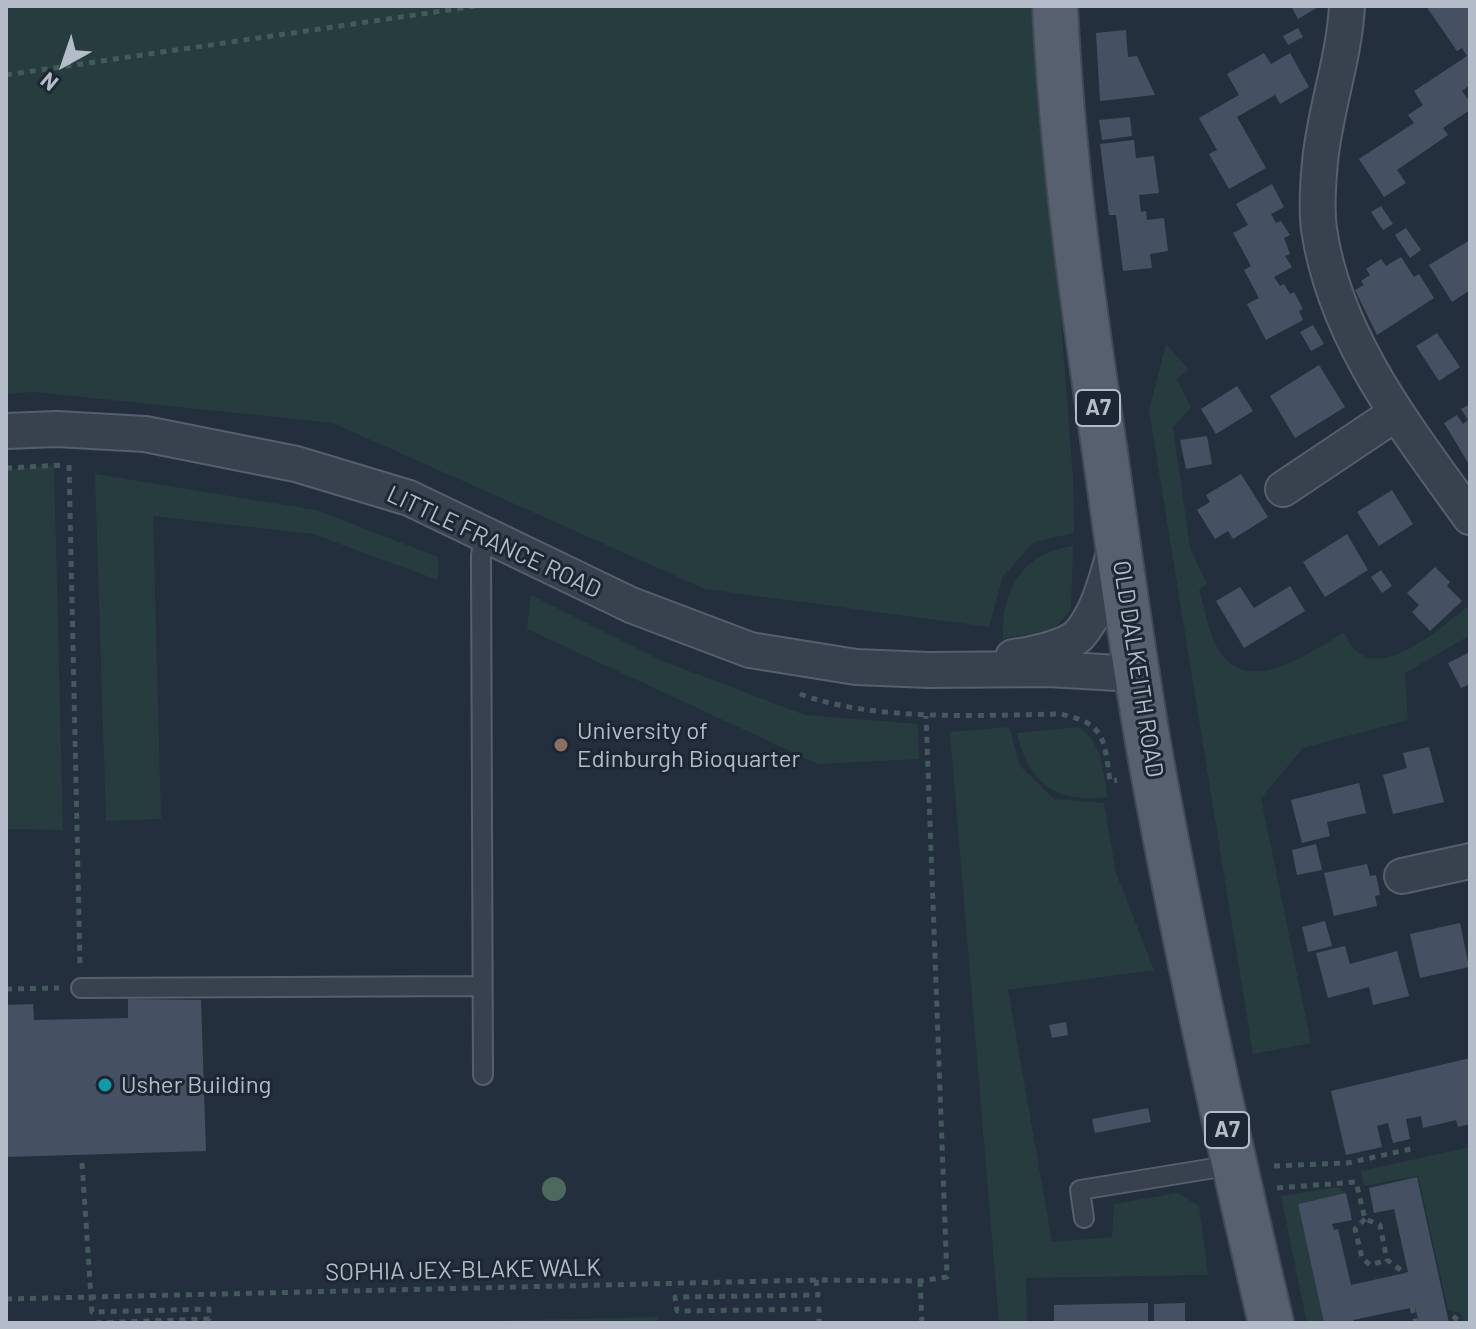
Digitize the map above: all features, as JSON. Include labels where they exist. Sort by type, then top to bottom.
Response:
[{"type":"main road","name":"OLD DALKEITH ROAD","points":[[1055,6],[1059,92],[1077,257],[1136,674],[1185,937],[1233,1165],[1271,1323]]},
{"type":"street","points":[[1347,6],[1345,41],[1321,158],[1318,225],[1325,265],[1363,356],[1395,414],[1470,517]]},
{"type":"street","points":[[1283,489],[1395,414]]},
{"type":"street","name":"LITTLE FRANCE ROAD","points":[[6,431],[57,429],[145,434],[296,464],[409,498],[631,605],[750,650],[856,667],[1048,669],[1136,674]]},
{"type":"street","name":"LITTLE FRANCE ROAD","points":[[929,670],[1039,653],[1077,637],[1097,606],[1118,543]]},
{"type":"street","points":[[1402,876],[1470,861]]},
{"type":"lane","points":[[483,1075],[481,556],[484,533]]},
{"type":"lane","points":[[81,988],[482,986]]},
{"type":"lane","points":[[1084,1218],[1080,1190],[1233,1165]]},
{"type":"path","points":[[6,75],[476,6]]},
{"type":"path","points":[[6,989],[81,988],[69,465]]},
{"type":"path","points":[[922,1323],[920,1281],[947,1277],[926,716]]},
{"type":"path","points":[[1365,1219],[1356,1182],[1272,1189],[1267,1166],[1348,1163],[1415,1148]]},
{"type":"path","points":[[82,1163],[92,1312],[209,1309],[209,1319],[94,1322]]},
{"type":"path","points":[[1365,1219],[1355,1229],[1362,1258],[1370,1265],[1387,1260]]},
{"type":"path","points":[[1365,1219],[1380,1225],[1387,1260],[1405,1273]]},
{"type":"path","points":[[816,1280],[818,1295],[675,1297],[677,1311],[819,1309],[819,1323]]},
{"type":"path","name":"SOPHIA JEX-BLAKE WALK","points":[[6,1299],[816,1280],[920,1281]]},
{"type":"path","points":[[1412,1307],[1416,1323]]},
{"type":"path","points":[[1453,1316],[1461,1323]]},
{"type":"green space","points":[[6,6],[1037,6],[1073,478],[1074,533],[1034,542],[1003,576],[989,627],[705,589],[333,423],[34,392],[6,394]]},
{"type":"green space","points":[[1166,344],[1189,370],[1177,379],[1191,408],[1173,427],[1190,548],[1207,584],[1199,590],[1212,635],[1218,649],[1231,664],[1246,671],[1280,667],[1344,633],[1354,649],[1367,657],[1382,658],[1414,646],[1470,605],[1470,635],[1405,673],[1408,720],[1303,748],[1261,798],[1311,1043],[1253,1054],[1149,410]]},
{"type":"green space","points":[[54,465],[63,830],[7,829],[6,470]]},
{"type":"green space","points":[[95,474],[316,510],[438,557],[438,580],[313,534],[153,516],[161,819],[106,821]]},
{"type":"green space","points":[[1073,546],[1071,609],[1054,629],[1003,639],[1006,605],[1018,577],[1040,557]]},
{"type":"green space","points":[[531,595],[660,660],[805,715],[918,724],[919,759],[818,764],[527,629]]},
{"type":"green space","points":[[1009,727],[1020,766],[1054,799],[1104,803],[1116,873],[1154,970],[1008,990],[1052,1242],[1112,1237],[1114,1204],[1178,1193],[1199,1206],[1208,1275],[1026,1278],[1027,1323],[999,1323],[950,732]]},
{"type":"green space","points":[[1078,727],[1097,749],[1108,797],[1074,797],[1048,786],[1029,765],[1017,733]]},
{"type":"green space","points":[[1470,1147],[1470,1323],[1465,1323],[1460,1313],[1448,1310],[1418,1176],[1364,1186],[1361,1171]]},
{"type":"green space","points":[[1337,1187],[1346,1193],[1298,1204],[1324,1323],[1307,1323],[1281,1196]]},
{"type":"green space","points":[[657,1317],[658,1323],[396,1323]]},
{"type":"building","points":[[1291,6],[1320,6],[1298,19]]},
{"type":"building","points":[[1426,6],[1470,6],[1470,85],[1462,91],[1470,102],[1470,110],[1443,128],[1448,135],[1397,170],[1406,183],[1384,197],[1359,159],[1414,123],[1408,115],[1423,105],[1414,91],[1467,56],[1462,48],[1457,51]]},
{"type":"building","points":[[1298,28],[1303,37],[1288,45],[1283,36]]},
{"type":"building","points":[[1126,30],[1128,57],[1137,56],[1155,95],[1100,101],[1096,33]]},
{"type":"building","points":[[1264,53],[1271,64],[1290,53],[1309,87],[1280,104],[1275,95],[1237,117],[1266,168],[1229,189],[1209,154],[1217,150],[1199,118],[1239,95],[1227,74]]},
{"type":"building","points":[[1130,117],[1132,136],[1102,140],[1099,120]]},
{"type":"building","points":[[1134,140],[1136,158],[1154,156],[1159,193],[1139,195],[1141,212],[1146,211],[1147,220],[1164,218],[1168,251],[1150,254],[1152,268],[1123,271],[1116,215],[1109,215],[1100,144]]},
{"type":"building","points":[[1272,184],[1284,207],[1271,214],[1276,223],[1281,221],[1290,235],[1284,238],[1290,254],[1285,256],[1292,267],[1274,277],[1280,286],[1284,284],[1290,294],[1294,292],[1303,309],[1299,311],[1303,320],[1266,340],[1247,304],[1259,298],[1244,270],[1251,266],[1233,233],[1248,225],[1236,204]]},
{"type":"building","points":[[1381,206],[1393,224],[1383,230],[1371,212]]},
{"type":"building","points":[[1406,228],[1421,250],[1410,258],[1395,235]]},
{"type":"building","points":[[1470,240],[1470,290],[1452,302],[1429,265]]},
{"type":"building","points":[[1401,257],[1414,277],[1419,274],[1434,298],[1377,335],[1355,290],[1364,285],[1361,281],[1370,275],[1366,269],[1381,259],[1386,266]]},
{"type":"building","points":[[1313,325],[1324,344],[1311,351],[1300,332]]},
{"type":"building","points":[[1437,333],[1460,367],[1439,381],[1416,346]]},
{"type":"building","points":[[1319,365],[1345,407],[1295,438],[1270,396]]},
{"type":"building","points":[[1237,386],[1253,411],[1216,434],[1201,409]]},
{"type":"building","points":[[1470,404],[1470,466],[1444,423],[1457,415],[1463,424],[1468,420],[1461,409]]},
{"type":"building","points":[[1207,436],[1212,464],[1186,469],[1180,440]]},
{"type":"building","points":[[1241,474],[1268,517],[1233,539],[1228,531],[1215,539],[1197,510],[1210,502],[1206,495]]},
{"type":"building","points":[[1392,490],[1413,524],[1379,546],[1357,512]]},
{"type":"building","points":[[1347,534],[1368,570],[1325,597],[1303,562]]},
{"type":"building","points":[[1435,567],[1450,582],[1447,586],[1462,601],[1430,631],[1412,612],[1419,605],[1407,593]]},
{"type":"building","points":[[1381,570],[1392,586],[1382,593],[1371,577]]},
{"type":"building","points":[[1290,586],[1305,611],[1244,648],[1216,601],[1240,587],[1254,608]]},
{"type":"building","points":[[1470,652],[1470,684],[1461,688],[1448,663]]},
{"type":"building","points":[[1429,747],[1444,802],[1393,814],[1383,775],[1407,768],[1403,753]]},
{"type":"building","points":[[1359,783],[1366,813],[1327,822],[1330,836],[1302,843],[1291,800]]},
{"type":"building","points":[[1316,844],[1322,870],[1297,875],[1292,850]]},
{"type":"building","points":[[1367,864],[1370,876],[1376,875],[1380,895],[1375,896],[1377,906],[1334,916],[1324,873]]},
{"type":"building","points":[[1325,921],[1332,946],[1308,952],[1302,927]]},
{"type":"building","points":[[1460,923],[1469,967],[1420,978],[1410,934]]},
{"type":"building","points":[[1345,946],[1350,964],[1397,951],[1409,996],[1373,1005],[1369,987],[1328,998],[1316,953]]},
{"type":"building","name":"Usher Building","points":[[128,999],[201,1000],[206,1151],[6,1157],[6,1005],[33,1004],[34,1020],[128,1018]]},
{"type":"building","points":[[1066,1022],[1068,1035],[1052,1038],[1049,1025]]},
{"type":"building","points":[[1470,1058],[1470,1124],[1458,1127],[1456,1120],[1423,1128],[1421,1116],[1406,1119],[1410,1139],[1393,1143],[1388,1123],[1377,1126],[1382,1147],[1346,1155],[1331,1091]]},
{"type":"building","points":[[1148,1108],[1151,1122],[1095,1133],[1092,1119]]},
{"type":"building","points":[[1417,1177],[1449,1323],[1419,1323],[1415,1307],[1353,1320],[1353,1323],[1324,1323],[1298,1204],[1346,1193],[1352,1220],[1332,1224],[1334,1230],[1338,1229],[1351,1285],[1405,1273],[1408,1272],[1394,1209],[1374,1213],[1369,1188]]},
{"type":"building","points":[[1148,1303],[1148,1323],[1054,1323],[1054,1305]]},
{"type":"building","points":[[1185,1303],[1185,1323],[1154,1323],[1154,1304]]},
{"type":"place","name":"University of Edinburgh Bioquarter","points":[[561,745]]},
{"type":"place","name":"Usher Building","points":[[105,1085]]}]
